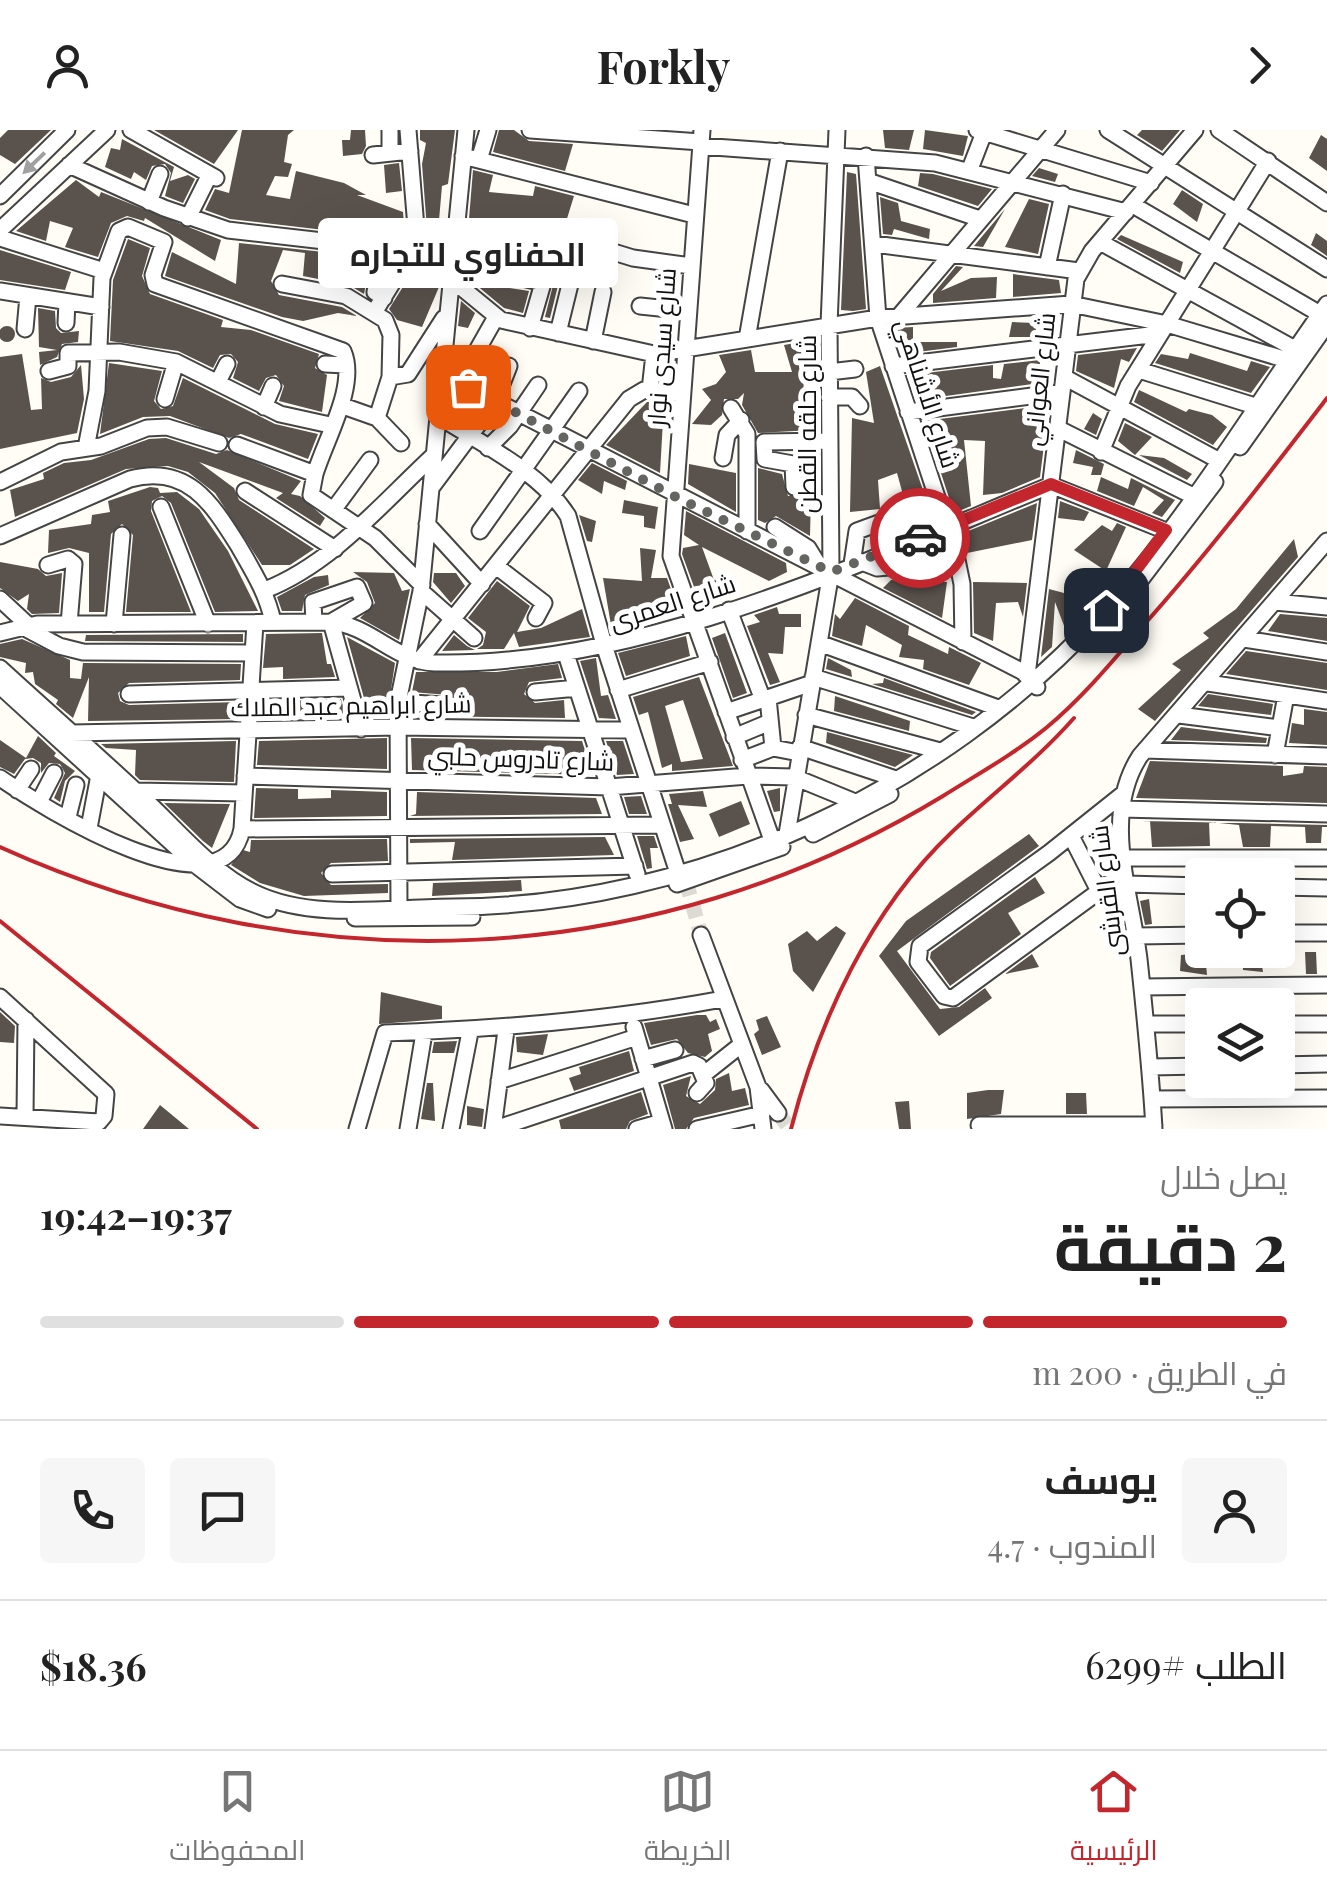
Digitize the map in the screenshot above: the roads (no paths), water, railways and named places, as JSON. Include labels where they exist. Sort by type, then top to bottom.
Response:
[{"type":"street","points":[[3,189],[67,130]]},
{"type":"street","points":[[0,230],[107,130]]},
{"type":"street","points":[[131,130],[213,177],[188,218]]},
{"type":"street","points":[[390,130],[382,154],[410,151]]},
{"type":"street","points":[[380,305],[415,252],[408,207],[408,130]]},
{"type":"street","points":[[449,385],[451,279],[471,158],[466,130]]},
{"type":"street","points":[[471,158],[488,130]]},
{"type":"street","points":[[530,130],[701,139],[780,151],[866,156],[970,169],[1130,208],[1325,314]]},
{"type":"street","name":"شارع حلقه القطن","points":[[779,837],[813,680],[825,569],[836,130]]},
{"type":"street","points":[[977,130],[1151,183]]},
{"type":"street","points":[[970,169],[985,130]]},
{"type":"street","points":[[900,315],[1056,130]]},
{"type":"street","points":[[1108,130],[1327,269]]},
{"type":"street","name":"شارع العواني","points":[[1032,681],[1051,484],[1079,271],[1195,130]]},
{"type":"street","points":[[1219,130],[1327,203]]},
{"type":"street","name":"شارع سيدى نوار","points":[[701,139],[670,556],[697,622],[745,768],[779,837]]},
{"type":"street","points":[[747,339],[780,151]]},
{"type":"street","name":"شارع الأشناهي","points":[[866,156],[878,318],[962,584],[963,642]]},
{"type":"street","points":[[471,158],[694,215]]},
{"type":"street","points":[[1102,452],[1118,404],[1268,162]]},
{"type":"street","points":[[69,165],[188,218],[251,234],[454,256]]},
{"type":"street","points":[[151,236],[160,174]]},
{"type":"street","points":[[868,181],[980,219]]},
{"type":"street","points":[[1047,267],[1063,194]]},
{"type":"street","points":[[86,448],[100,352],[104,271],[121,229],[128,227],[164,244],[153,276],[156,284],[340,349],[346,364],[343,406],[330,425],[310,495],[358,525],[474,638]]},
{"type":"street","points":[[490,235],[552,234],[633,258],[691,266]]},
{"type":"street","points":[[547,261],[552,234]]},
{"type":"street","points":[[0,238],[104,271]]},
{"type":"street","points":[[1100,242],[1188,290],[1291,354]]},
{"type":"street","points":[[874,244],[1079,271]]},
{"type":"street","points":[[351,271],[354,245]]},
{"type":"street","points":[[377,418],[390,377],[390,329],[376,290],[384,248]]},
{"type":"street","points":[[558,334],[576,264]]},
{"type":"street","points":[[504,270],[543,283],[530,328]]},
{"type":"street","points":[[451,279],[496,317],[654,354],[900,315],[1072,304],[1162,329],[1291,354]]},
{"type":"street","points":[[282,284],[331,291],[380,305]]},
{"type":"street","points":[[0,291],[100,307]]},
{"type":"street","points":[[593,341],[603,292]]},
{"type":"street","points":[[24,330],[28,296]]},
{"type":"street","points":[[66,322],[67,302]]},
{"type":"street","points":[[640,306],[688,311]]},
{"type":"street","points":[[390,377],[408,374],[448,312]]},
{"type":"street","points":[[0,686],[197,866],[240,899],[310,916],[480,917],[610,902],[717,871],[832,826],[939,764],[1106,610],[1291,354],[1325,314]]},
{"type":"street","points":[[0,668],[77,728],[214,865],[243,887],[294,906],[399,908],[547,901],[641,885],[779,837],[896,779],[973,727],[1102,626],[1170,547],[1325,314]]},
{"type":"street","points":[[399,908],[398,702],[413,659],[438,416],[449,385],[496,317]]},
{"type":"street","points":[[893,366],[1162,329]]},
{"type":"street","points":[[49,371],[68,366],[68,353],[100,352],[176,362],[285,416],[330,425]]},
{"type":"street","points":[[650,390],[654,354]]},
{"type":"street","points":[[165,399],[176,362]]},
{"type":"street","points":[[218,382],[227,364]]},
{"type":"street","points":[[326,364],[346,364]]},
{"type":"street","points":[[431,489],[495,402],[509,366]]},
{"type":"street","points":[[829,372],[855,369]]},
{"type":"street","points":[[1138,370],[1255,406]]},
{"type":"street","points":[[449,385],[495,402],[674,496],[825,569],[1032,681]]},
{"type":"street","points":[[488,448],[538,385]]},
{"type":"street","points":[[908,412],[1063,385],[1118,404],[1218,460]]},
{"type":"street","points":[[264,406],[273,386]]},
{"type":"street","points":[[480,531],[579,390]]},
{"type":"street","points":[[413,659],[453,619],[634,394],[650,390],[682,394]]},
{"type":"street","points":[[830,397],[852,397],[860,406]]},
{"type":"street","points":[[343,406],[377,418],[402,442]]},
{"type":"street","points":[[723,458],[736,414],[748,440],[746,531]]},
{"type":"street","points":[[438,416],[522,472],[552,496],[568,516],[605,648],[678,873]]},
{"type":"street","points":[[0,482],[61,452],[157,426],[219,443]]},
{"type":"street","points":[[1059,429],[1192,496]]},
{"type":"street","points":[[61,452],[62,434]]},
{"type":"street","points":[[794,487],[793,464],[763,457],[764,442],[830,441]]},
{"type":"street","points":[[237,446],[315,474]]},
{"type":"street","points":[[265,590],[300,574],[335,549],[434,455]]},
{"type":"street","points":[[334,509],[370,460]]},
{"type":"street","points":[[161,475],[166,501],[208,624]]},
{"type":"street","points":[[0,536],[130,479],[161,475],[178,478],[206,496],[265,590],[273,622]]},
{"type":"street","points":[[1051,484],[1166,530]]},
{"type":"street","name":"شارع العمرى","points":[[413,659],[566,654],[605,648],[697,622],[825,569],[947,528],[1051,484]]},
{"type":"street","points":[[245,491],[335,549]]},
{"type":"street","points":[[898,516],[857,531],[855,562],[877,568],[925,564]]},
{"type":"street","points":[[427,524],[482,584]]},
{"type":"street","points":[[508,525],[521,536]]},
{"type":"street","points":[[775,527],[808,548],[825,569]]},
{"type":"street","points":[[114,624],[122,535]]},
{"type":"street","name":"شارع القرشى","points":[[1154,1127],[1136,936],[1124,872],[1122,801],[1131,770],[1323,550]]},
{"type":"street","points":[[48,565],[68,560],[74,564],[70,624]]},
{"type":"street","points":[[496,566],[544,604],[536,618]]},
{"type":"street","points":[[0,599],[26,626],[59,646],[83,652],[253,653]]},
{"type":"street","points":[[1275,602],[1327,607]]},
{"type":"street","points":[[728,610],[766,699],[773,748]]},
{"type":"street","points":[[0,633],[26,626],[70,624],[322,622],[356,627],[413,659]]},
{"type":"street","points":[[322,622],[349,688],[360,729]]},
{"type":"street","points":[[0,778],[136,850],[168,863],[214,865],[234,851],[242,828],[255,623]]},
{"type":"street","points":[[1244,639],[1327,652]]},
{"type":"street","points":[[818,643],[998,708]]},
{"type":"street","points":[[566,654],[641,885]]},
{"type":"street","points":[[618,690],[710,662]]},
{"type":"street","points":[[726,712],[813,680],[973,727]]},
{"type":"street","points":[[1208,683],[1327,702]]},
{"type":"street","points":[[129,694],[349,688]]},
{"type":"street","points":[[535,692],[578,688]]},
{"type":"street","points":[[1275,755],[1286,695]]},
{"type":"street","points":[[398,702],[443,705]]},
{"type":"street","points":[[806,715],[940,751]]},
{"type":"street","points":[[1178,715],[1280,728]]},
{"type":"street","points":[[734,736],[770,722]]},
{"type":"street","name":"شارع ابراهيم عبد الملاك","points":[[77,728],[248,731],[398,726],[631,730]]},
{"type":"street","points":[[745,768],[773,748],[799,750],[896,779]]},
{"type":"street","points":[[1145,750],[1327,756]]},
{"type":"street","points":[[17,790],[31,768]]},
{"type":"street","name":"شارع تادروس حلبي","points":[[245,776],[609,787],[745,768],[794,777]]},
{"type":"street","points":[[39,802],[54,773]]},
{"type":"street","points":[[89,828],[99,775]]},
{"type":"street","points":[[794,777],[855,802]]},
{"type":"street","points":[[68,816],[76,785]]},
{"type":"street","points":[[136,791],[244,794]]},
{"type":"street","points":[[1327,814],[1122,801],[920,946],[918,962],[944,996],[953,998],[1124,872],[1327,858]]},
{"type":"street","points":[[136,850],[146,819]]},
{"type":"street","points":[[242,828],[621,823],[661,826]]},
{"type":"street","points":[[1071,836],[1100,891]]},
{"type":"street","points":[[332,874],[635,866]]},
{"type":"street","points":[[1124,872],[1185,883]]},
{"type":"street","points":[[1295,887],[1327,888]]},
{"type":"street","points":[[1295,933],[1327,932]]},
{"type":"street","points":[[697,1129],[767,1118],[701,935]]},
{"type":"street","points":[[1136,936],[1185,935]]},
{"type":"street","points":[[1142,987],[1327,985]]},
{"type":"street","points":[[0,997],[105,1090],[102,1122],[0,1116]]},
{"type":"street","points":[[357,1129],[380,1037],[388,1033],[506,1030],[631,1016],[723,999]]},
{"type":"street","points":[[631,1016],[663,1125],[637,1129]]},
{"type":"street","points":[[26,1020],[26,1117]]},
{"type":"street","points":[[1146,1024],[1185,1024]]},
{"type":"street","points":[[1295,1024],[1327,1024]]},
{"type":"street","points":[[506,1030],[494,1129],[696,1063],[705,1088],[697,1093]]},
{"type":"street","points":[[451,1129],[470,1032]]},
{"type":"street","points":[[408,1129],[424,1033]]},
{"type":"street","points":[[499,1081],[637,1037]]},
{"type":"street","points":[[703,1075],[742,1044]]},
{"type":"street","points":[[643,1059],[675,1050]]},
{"type":"street","points":[[1295,1065],[1327,1064]]},
{"type":"street","points":[[1150,1067],[1185,1066]]},
{"type":"street","points":[[1152,1099],[1327,1098]]},
{"type":"street","points":[[978,1125],[1154,1127]]},
{"type":"tunnel","points":[[686,881],[701,935]]},
{"type":"tunnel","points":[[778,1113],[790,1129]]},
{"type":"railway","points":[[0,847],[117,892],[236,922],[357,938],[478,940],[598,926],[716,898],[832,854],[943,796],[1046,728],[1096,679],[1166,599],[1327,398]]},
{"type":"railway","points":[[791,1129],[833,1008],[851,969],[896,896],[952,832],[1074,718]]},
{"type":"railway","points":[[0,921],[257,1129]]},
{"type":"place","name":"الحفناوي للتجاره","points":[[468,387]]}]
